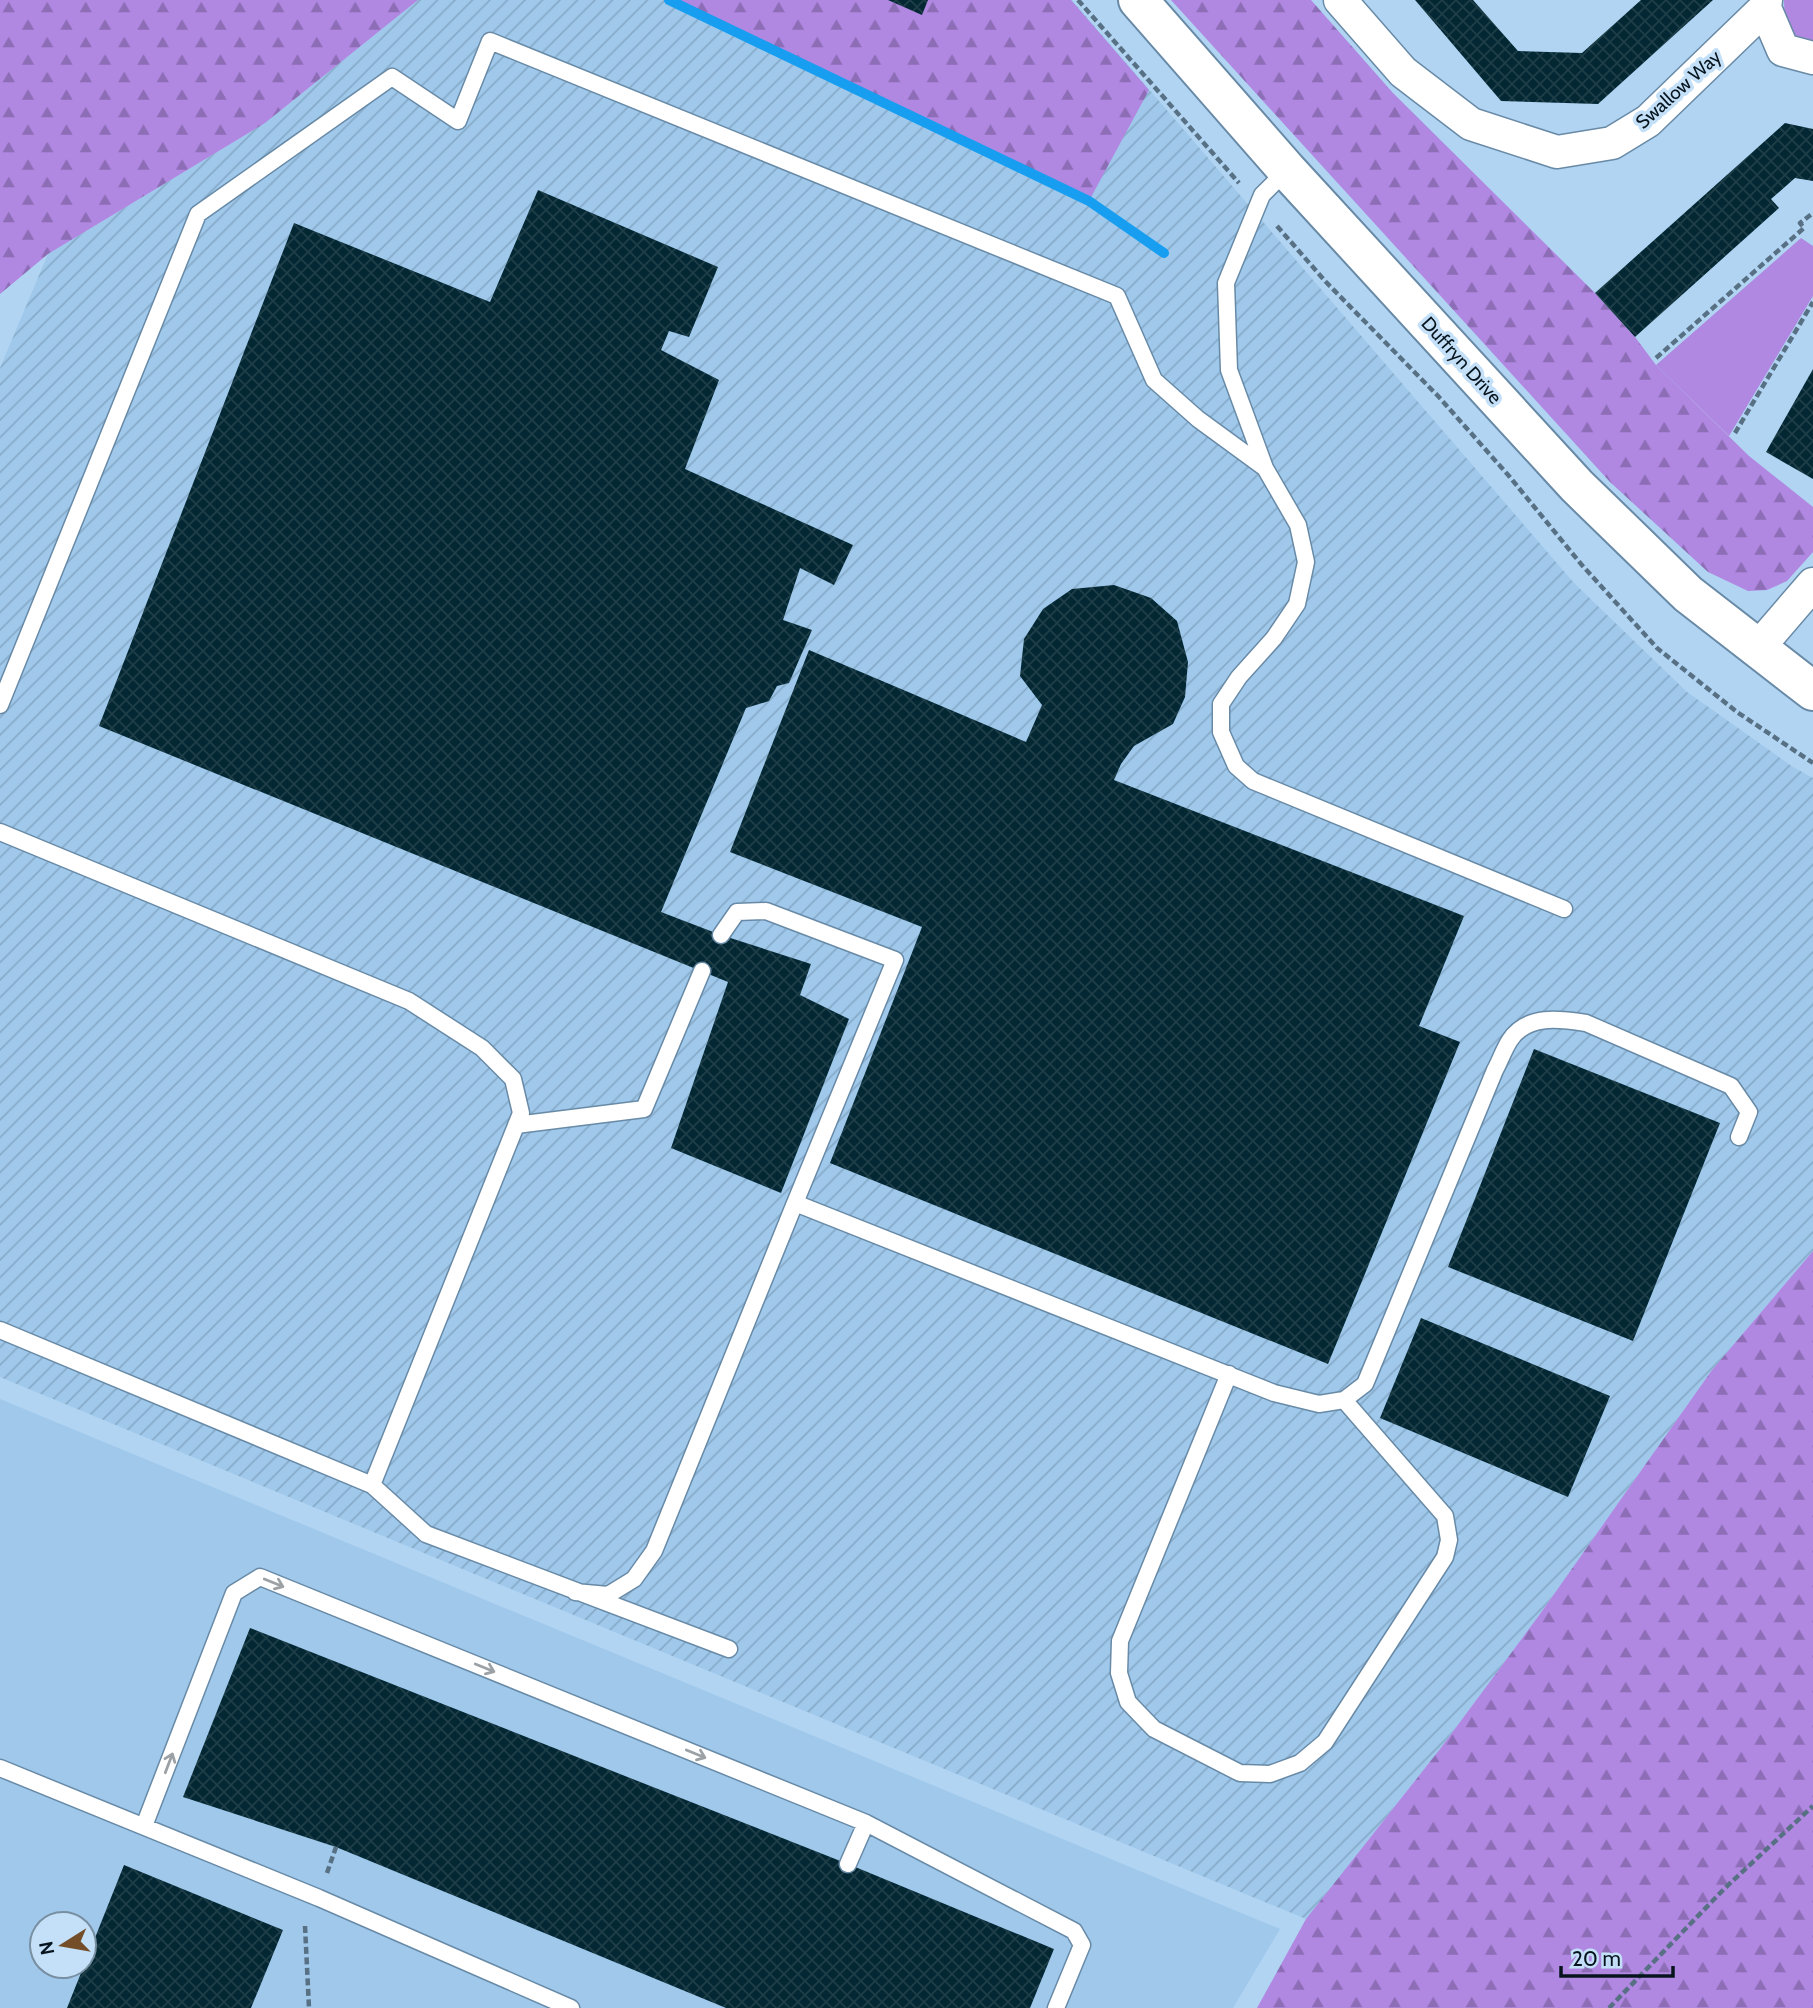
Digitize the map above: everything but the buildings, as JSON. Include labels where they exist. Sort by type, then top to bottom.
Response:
[{"type":"street","name":"Duffryn Drive","points":[[1138,0],[1287,170],[1577,486],[1688,594],[1813,691]]},
{"type":"street","name":"Swallow Way","points":[[1340,0],[1403,72],[1471,124],[1557,152],[1612,143],[1648,121],[1766,4],[1783,50],[1813,58]]},
{"type":"street","points":[[1757,649],[1813,584]]},
{"type":"lane","points":[[0,705],[198,214],[392,77],[458,121],[490,41],[1117,296],[1154,380],[1198,419],[1265,468]]},
{"type":"lane","points":[[1287,170],[1262,195],[1226,283],[1229,370],[1265,468],[1298,524],[1306,562],[1297,604],[1274,638],[1238,677],[1221,704],[1222,732],[1236,766],[1253,781],[1564,909]]},
{"type":"lane","points":[[0,832],[409,1001],[482,1048],[513,1079],[521,1113],[372,1485]]},
{"type":"lane","points":[[575,1592],[608,1595],[634,1579],[654,1551],[895,960],[766,911],[737,912],[721,935]]},
{"type":"lane","points":[[516,1125],[644,1109],[702,971]]},
{"type":"lane","points":[[795,1203],[1274,1393],[1319,1404],[1344,1400],[1365,1384],[1495,1070],[1511,1038],[1531,1021],[1562,1019],[1586,1023],[1731,1086],[1749,1112],[1739,1137]]},
{"type":"lane","points":[[0,1330],[372,1485],[426,1534],[729,1649]]},
{"type":"lane","points":[[1229,1374],[1120,1640],[1119,1673],[1129,1702],[1154,1728],[1240,1773],[1270,1773],[1300,1763],[1325,1742],[1445,1557],[1449,1540],[1444,1516],[1344,1400]]},
{"type":"lane","points":[[144,1826],[234,1593],[260,1577],[866,1823],[1074,1931],[1082,1945],[1056,2008]]},
{"type":"lane","points":[[0,1768],[318,1898],[571,2008]]},
{"type":"lane","points":[[848,1864],[866,1823]]},
{"type":"path","points":[[1078,0],[1326,282],[1438,396],[1509,476],[1581,564],[1657,648],[1737,712],[1813,763]]},
{"type":"path","points":[[1656,358],[1804,228],[1800,223],[1813,212]]},
{"type":"path","points":[[1735,433],[1813,302]]},
{"type":"path","points":[[1609,2008],[1725,1888],[1813,1806]]},
{"type":"path","points":[[305,1926],[309,2008]]},
{"type":"shaded area","points":[[418,0],[1072,0],[1574,583],[1687,692],[1793,767],[1813,778],[1813,1251],[1712,1370],[1540,1614],[1440,1749],[1306,1919],[0,1377],[0,368],[48,254],[265,123]]},
{"type":"shaded area","points":[[0,1399],[1280,1929],[1233,2008],[0,2008]]},
{"type":"green space","points":[[0,0],[418,0],[265,123],[48,254],[0,294]]},
{"type":"green space","points":[[669,0],[1071,0],[1149,90],[1089,201]]},
{"type":"green space","points":[[1171,0],[1311,0],[1393,93],[1595,293],[1656,365],[1749,456],[1813,507],[1813,552],[1787,581],[1767,590],[1748,591],[1708,572],[1610,482]]},
{"type":"green space","points":[[1784,0],[1813,0],[1813,57],[1785,27]]},
{"type":"green space","points":[[1801,238],[1813,246],[1813,296],[1729,436],[1656,365]]},
{"type":"green space","points":[[1813,1251],[1813,2008],[1257,2008],[1306,1919],[1440,1749],[1540,1614],[1712,1370]]},
{"type":"waterway","points":[[669,0],[1089,201],[1164,253]]}]
